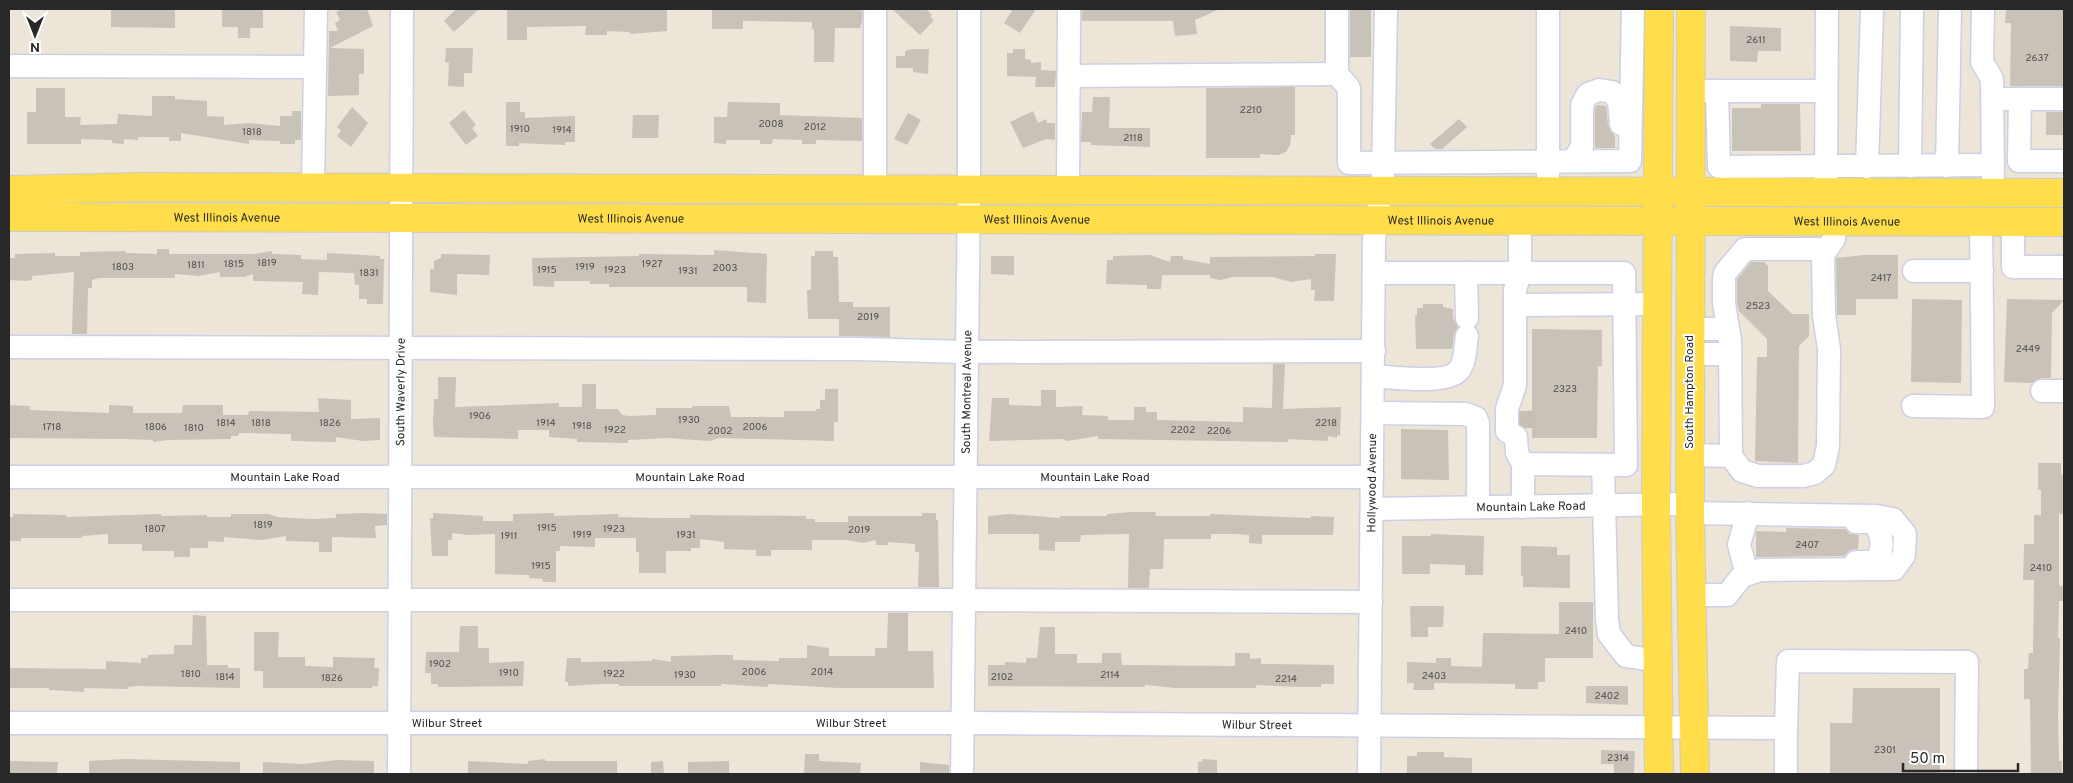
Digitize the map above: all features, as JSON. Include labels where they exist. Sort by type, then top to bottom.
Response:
[{"type":"main road","points":[[1659,9],[1656,505],[1659,774]]},
{"type":"main road","name":"South Hampton Road","points":[[1691,9],[1689,341],[1691,595],[1695,774]]},
{"type":"main road","points":[[9,190],[141,187],[1689,192],[1826,180],[1994,193],[2064,193]]},
{"type":"main road","points":[[140,217],[141,187]]},
{"type":"main road","points":[[683,189],[683,220]]},
{"type":"main road","points":[[1994,193],[1996,222]]},
{"type":"main road","name":"West Illinois Avenue","points":[[9,217],[2064,222]]},
{"type":"main road","points":[[1657,444],[1671,452],[1690,455]]},
{"type":"street","points":[[313,188],[316,9]]},
{"type":"street","name":"South Waverly Drive","points":[[399,774],[402,9]]},
{"type":"street","points":[[875,9],[875,190]]},
{"type":"street","name":"South Montreal Avenue","points":[[962,774],[964,478],[969,190],[969,9]]},
{"type":"street","points":[[1068,190],[1069,9]]},
{"type":"street","points":[[1337,9],[1337,74],[1350,88],[1349,163],[1548,162],[1630,159]]},
{"type":"street","name":"Hollywood Avenue","points":[[1369,774],[1374,273],[1376,220],[1383,163],[1386,9]]},
{"type":"street","points":[[1547,191],[1548,9]]},
{"type":"street","points":[[1630,159],[1633,9]]},
{"type":"street","points":[[1826,180],[1827,9]]},
{"type":"street","points":[[1867,167],[1872,9]]},
{"type":"street","points":[[1910,166],[1912,9]]},
{"type":"street","points":[[1946,166],[1950,9]]},
{"type":"street","points":[[1983,9],[1982,62],[1992,79],[1994,193]]},
{"type":"street","points":[[9,66],[315,67]]},
{"type":"street","points":[[1069,76],[1337,74]]},
{"type":"street","points":[[1575,160],[1575,106],[1583,86],[1620,85],[1631,87]]},
{"type":"street","points":[[1575,160],[1582,147],[1584,99],[1594,91],[1599,90],[1612,92],[1619,101],[1622,150],[1630,159]]},
{"type":"street","points":[[1690,91],[1826,91]]},
{"type":"street","points":[[1717,91],[1719,167],[1826,180],[1867,167],[1993,165]]},
{"type":"street","points":[[1992,99],[2064,99]]},
{"type":"street","points":[[2020,99],[2019,161],[2064,162]]},
{"type":"street","points":[[1520,220],[1520,273],[1515,290],[1515,385],[1521,425],[1517,452],[1523,464],[1523,507]]},
{"type":"street","points":[[1760,220],[1760,248]]},
{"type":"street","points":[[1799,220],[1800,249]]},
{"type":"street","points":[[1827,249],[1760,248],[1741,252],[1725,274],[1724,303],[1730,354],[1731,456],[1742,471],[1758,476],[1803,476],[1815,473],[1824,465],[1827,452],[1829,348],[1824,315],[1823,254],[1827,249],[1834,239],[1834,221]]},
{"type":"street","points":[[1996,222],[2013,267],[2064,267]]},
{"type":"street","points":[[1912,406],[1983,407],[1982,271],[1996,222]]},
{"type":"street","points":[[1914,271],[1982,271]]},
{"type":"street","points":[[1374,273],[1624,273],[1626,464],[1523,464]]},
{"type":"street","points":[[1373,376],[1448,378],[1459,370],[1464,361],[1467,327],[1466,273]]},
{"type":"street","points":[[1515,305],[1658,304]]},
{"type":"street","points":[[1689,341],[1728,329]]},
{"type":"street","points":[[1689,341],[1730,354]]},
{"type":"street","points":[[9,347],[401,346],[859,349],[966,352],[1374,351]]},
{"type":"street","points":[[2042,390],[2064,390]]},
{"type":"street","points":[[1626,400],[1657,400]]},
{"type":"street","points":[[1373,413],[1466,414],[1476,418],[1478,423],[1478,507]]},
{"type":"street","points":[[1690,455],[1731,456]]},
{"type":"street","points":[[1603,465],[1609,634],[1626,656],[1658,661]]},
{"type":"street","name":"Mountain Lake Road","points":[[9,477],[1372,477]]},
{"type":"street","name":"Mountain Lake Road","points":[[1372,509],[1656,505],[1719,513],[1876,516],[1893,519],[1905,534],[1904,556],[1894,569],[1780,570]]},
{"type":"street","points":[[1719,513],[1739,545],[1747,574]]},
{"type":"street","points":[[1691,595],[1727,595],[1742,576],[1760,570],[1780,570],[1783,562],[1803,560],[1872,562],[1878,559],[1882,542],[1881,533],[1874,522],[1784,522],[1759,514],[1739,545]]},
{"type":"street","points":[[9,600],[1371,602]]},
{"type":"street","points":[[1786,774],[1788,661],[1967,662],[1966,774]]},
{"type":"street","name":"Wilbur Street","points":[[9,723],[962,724],[1786,728]]},
{"type":"building","points":[[111,9],[175,9],[175,28],[111,27]]},
{"type":"building","points":[[222,9],[263,9],[263,28],[250,28],[250,38],[238,38],[238,27],[222,27]]},
{"type":"building","points":[[342,9],[367,9],[373,26],[330,48],[364,49],[364,74],[359,74],[359,95],[328,96],[329,31],[338,31],[335,23],[340,20],[336,12]]},
{"type":"building","points":[[456,9],[479,9],[454,32],[444,21]]},
{"type":"building","points":[[507,9],[667,9],[667,31],[630,34],[630,32],[607,31],[607,35],[585,35],[586,26],[527,27],[527,40],[507,40]]},
{"type":"building","points":[[712,9],[862,9],[862,21],[860,28],[835,28],[834,62],[814,62],[814,29],[812,29],[812,22],[743,21],[743,29],[712,29]]},
{"type":"building","points":[[892,9],[926,9],[934,20],[920,35]]},
{"type":"building","points":[[1013,9],[1036,9],[1020,33],[1004,23]]},
{"type":"building","points":[[1082,9],[1220,9],[1195,20],[1197,34],[1175,36],[1173,21],[1082,21]]},
{"type":"building","points":[[1350,9],[1371,9],[1371,57],[1350,57]]},
{"type":"building","points":[[2006,9],[2064,9],[2064,86],[2010,86],[2011,23],[2005,23]]},
{"type":"building","points":[[1730,26],[1781,28],[1781,51],[1758,51],[1757,62],[1730,61]]},
{"type":"building","points":[[446,48],[473,48],[472,73],[464,73],[464,87],[448,86],[449,63],[445,62]]},
{"type":"building","points":[[929,49],[928,74],[913,72],[913,68],[896,68],[896,56],[905,56],[905,51]]},
{"type":"building","points":[[1013,49],[1025,49],[1025,59],[1031,60],[1031,63],[1041,62],[1041,70],[1056,71],[1055,87],[1035,87],[1036,77],[1007,76],[1007,53],[1013,53]]},
{"type":"building","points":[[1295,87],[1295,135],[1291,135],[1290,145],[1286,152],[1279,155],[1260,154],[1260,158],[1206,158],[1206,88]]},
{"type":"building","points":[[36,88],[65,88],[65,117],[81,117],[80,125],[117,124],[118,114],[152,116],[152,96],[175,96],[175,99],[207,101],[207,116],[224,117],[224,125],[250,123],[280,126],[280,116],[292,116],[292,111],[301,111],[301,140],[295,140],[295,144],[280,144],[280,141],[249,140],[249,144],[181,133],[181,141],[169,141],[169,137],[138,137],[138,140],[124,139],[124,144],[112,143],[112,140],[81,139],[81,144],[27,144],[27,112],[36,112]]},
{"type":"building","points":[[1093,97],[1110,97],[1109,128],[1150,128],[1150,147],[1091,145],[1091,142],[1081,142],[1082,112],[1092,112]]},
{"type":"building","points":[[506,102],[520,102],[520,112],[525,112],[525,118],[575,116],[575,142],[565,142],[565,145],[519,143],[519,146],[506,146]]},
{"type":"building","points":[[728,102],[780,103],[780,115],[862,118],[862,141],[816,140],[816,144],[802,144],[802,140],[773,139],[772,144],[760,144],[760,140],[726,140],[726,144],[714,143],[714,117],[727,117]]},
{"type":"building","points":[[1761,104],[1800,104],[1801,151],[1732,151],[1732,108],[1761,108]]},
{"type":"building","points":[[1597,105],[1606,106],[1608,125],[1615,137],[1615,148],[1595,148],[1595,108]]},
{"type":"building","points":[[352,107],[368,123],[351,147],[337,136],[341,131],[337,127]]},
{"type":"building","points":[[464,110],[476,125],[472,128],[478,136],[466,145],[449,123]]},
{"type":"building","points":[[1033,111],[1038,123],[1046,119],[1047,123],[1055,123],[1055,140],[1046,139],[1023,148],[1010,122]]},
{"type":"building","points":[[2046,112],[2064,112],[2064,135],[2046,135]]},
{"type":"building","points":[[908,113],[921,120],[907,145],[894,139]]},
{"type":"building","points":[[633,115],[659,115],[658,138],[632,138]]},
{"type":"building","points":[[1459,119],[1467,127],[1442,149],[1435,149],[1430,144]]},
{"type":"building","points":[[157,249],[169,249],[169,254],[254,254],[272,251],[272,254],[301,255],[301,259],[327,260],[327,253],[380,256],[380,259],[384,259],[383,304],[367,304],[367,299],[359,299],[359,285],[355,285],[354,273],[319,272],[318,295],[302,294],[303,282],[253,281],[253,274],[244,277],[220,277],[220,272],[199,276],[175,274],[175,278],[99,278],[92,280],[92,288],[88,288],[87,334],[72,334],[74,272],[32,276],[32,280],[27,281],[9,280],[9,258],[15,258],[15,254],[55,253],[55,256],[80,256],[80,252],[126,251],[126,253],[157,254]]},
{"type":"building","points":[[714,250],[767,254],[766,303],[747,302],[747,287],[609,287],[609,284],[590,284],[590,281],[554,281],[554,287],[533,286],[532,258],[639,256],[639,254],[714,255]]},
{"type":"building","points":[[815,251],[833,251],[833,257],[838,257],[839,302],[853,302],[853,307],[890,307],[890,337],[839,336],[839,319],[808,319],[807,290],[811,290],[811,256],[815,256]]},
{"type":"building","points":[[441,254],[490,255],[489,275],[457,274],[457,295],[430,292],[430,269],[434,269],[434,261],[441,258]]},
{"type":"building","points":[[1315,254],[1336,254],[1334,301],[1314,301],[1315,290],[1311,290],[1311,279],[1291,282],[1273,277],[1232,277],[1221,280],[1210,278],[1210,275],[1162,275],[1161,289],[1147,289],[1147,285],[1106,284],[1107,260],[1113,260],[1113,256],[1150,255],[1170,262],[1171,256],[1183,256],[1183,259],[1210,264],[1210,257],[1315,256]]},
{"type":"building","points":[[1864,255],[1898,255],[1898,299],[1856,299],[1856,315],[1837,315],[1836,258]]},
{"type":"building","points":[[991,256],[1014,256],[1014,275],[991,274]]},
{"type":"building","points":[[1751,262],[1764,262],[1768,266],[1768,291],[1792,314],[1809,314],[1809,336],[1799,346],[1798,463],[1755,461],[1757,357],[1767,357],[1767,339],[1739,311],[1737,302],[1737,279]]},
{"type":"building","points":[[1912,299],[1962,300],[1961,383],[1911,382]]},
{"type":"building","points":[[2007,299],[2064,300],[2052,313],[2051,378],[2042,378],[2032,383],[2004,382]]},
{"type":"building","points":[[1423,304],[1443,304],[1443,307],[1453,309],[1453,318],[1458,327],[1454,334],[1452,349],[1416,349],[1415,315],[1417,315],[1417,308],[1423,308]]},
{"type":"building","points":[[1532,329],[1602,330],[1602,366],[1598,366],[1597,438],[1532,438],[1532,428],[1525,428],[1520,424],[1520,411],[1532,411]]},
{"type":"building","points":[[1273,364],[1285,364],[1283,409],[1341,407],[1340,436],[1337,435],[1337,438],[1328,436],[1328,441],[1288,439],[1288,442],[1098,439],[1098,436],[1067,441],[1062,439],[989,441],[992,398],[1009,398],[1009,405],[1041,406],[1041,390],[1056,390],[1056,407],[1083,406],[1082,415],[1108,416],[1108,420],[1134,420],[1134,407],[1146,407],[1146,412],[1157,412],[1157,420],[1243,422],[1243,407],[1272,408]]},
{"type":"building","points":[[438,377],[456,377],[455,407],[559,403],[559,407],[582,407],[582,384],[596,384],[596,409],[618,409],[622,415],[629,416],[656,415],[656,408],[729,406],[731,417],[784,417],[784,411],[816,411],[816,409],[820,409],[820,400],[825,400],[825,389],[838,389],[838,422],[834,422],[834,441],[719,438],[710,441],[667,438],[628,440],[628,443],[577,442],[577,439],[549,437],[549,430],[518,430],[518,439],[434,437],[434,399],[438,399]]},
{"type":"building","points":[[318,398],[351,400],[351,419],[380,418],[380,440],[363,441],[336,437],[336,442],[291,441],[291,434],[239,433],[238,436],[231,436],[231,439],[153,442],[153,440],[127,439],[9,438],[9,405],[30,406],[30,410],[109,413],[109,405],[133,406],[133,413],[182,413],[183,405],[223,405],[223,415],[248,415],[249,411],[319,412]]},
{"type":"building","points":[[1401,429],[1448,430],[1449,480],[1401,479]]},
{"type":"building","points":[[2038,463],[2061,463],[2061,475],[2064,475],[2064,514],[2059,514],[2059,586],[2064,586],[2064,601],[2059,601],[2058,638],[2060,638],[2059,761],[2062,761],[2062,774],[2031,774],[2030,699],[2024,699],[2024,669],[2028,669],[2029,653],[2033,653],[2034,580],[2023,580],[2024,544],[2034,544],[2034,515],[2041,515],[2041,490],[2038,490]]},
{"type":"building","points":[[1156,512],[1155,516],[1210,516],[1210,514],[1311,518],[1311,516],[1334,517],[1333,535],[1262,535],[1262,544],[1249,543],[1249,535],[1235,534],[1211,534],[1211,539],[1164,539],[1163,569],[1150,569],[1149,588],[1128,588],[1129,534],[1081,535],[1080,542],[1055,542],[1055,551],[1039,550],[1039,534],[988,534],[988,516],[1009,514],[1060,518],[1060,516],[1107,516],[1107,514]]},
{"type":"building","points":[[433,513],[483,516],[483,521],[513,521],[513,514],[554,513],[554,516],[618,514],[618,517],[658,518],[690,518],[690,515],[806,516],[806,519],[815,519],[815,522],[848,522],[848,516],[922,516],[922,513],[936,513],[936,520],[938,520],[939,587],[918,587],[919,552],[915,552],[915,544],[888,542],[888,545],[876,545],[876,540],[863,543],[847,540],[812,540],[812,550],[771,550],[771,556],[756,556],[756,550],[724,549],[724,542],[700,539],[700,548],[691,548],[691,551],[666,551],[666,573],[639,573],[639,552],[636,552],[636,538],[595,538],[595,547],[560,546],[560,551],[556,551],[556,582],[543,582],[543,579],[529,578],[529,575],[495,574],[495,534],[468,535],[452,533],[452,540],[448,540],[448,556],[432,556],[430,518],[433,518]]},
{"type":"building","points":[[13,514],[66,515],[66,517],[161,514],[161,516],[207,515],[207,517],[231,517],[231,514],[269,514],[277,517],[312,519],[336,518],[336,514],[387,514],[387,525],[375,526],[376,538],[332,537],[332,552],[319,552],[319,542],[286,541],[286,536],[261,540],[224,537],[224,542],[208,541],[208,548],[190,548],[190,557],[174,557],[174,551],[142,551],[142,544],[108,544],[108,534],[82,536],[82,538],[21,538],[21,541],[9,541],[9,517],[13,517]]},
{"type":"building","points":[[1786,528],[1845,529],[1850,534],[1859,535],[1858,549],[1850,550],[1844,556],[1756,557],[1756,531],[1786,532]]},
{"type":"building","points":[[1431,534],[1484,536],[1483,575],[1465,575],[1465,565],[1430,564],[1430,574],[1402,574],[1402,536],[1431,536]]},
{"type":"building","points":[[1521,546],[1557,547],[1557,555],[1570,555],[1570,588],[1523,587]]},
{"type":"building","points":[[1559,602],[1593,602],[1593,658],[1545,658],[1545,682],[1538,682],[1538,689],[1515,689],[1515,684],[1434,683],[1434,690],[1413,690],[1414,683],[1407,683],[1407,662],[1436,663],[1436,658],[1451,658],[1451,666],[1482,667],[1483,633],[1559,634]]},
{"type":"building","points":[[1410,606],[1444,606],[1443,627],[1428,627],[1428,637],[1411,637]]},
{"type":"building","points":[[888,613],[908,613],[908,651],[933,651],[934,688],[839,688],[768,684],[768,687],[721,684],[721,686],[619,686],[619,684],[601,684],[568,686],[568,682],[565,682],[567,658],[581,658],[581,662],[652,661],[652,659],[671,662],[671,656],[733,655],[733,660],[779,661],[779,658],[807,658],[807,645],[829,648],[829,656],[875,656],[875,648],[887,648]]},
{"type":"building","points":[[193,615],[206,616],[207,665],[228,665],[228,668],[240,668],[240,688],[137,686],[128,687],[128,689],[84,688],[84,692],[49,690],[49,688],[9,688],[9,668],[106,669],[106,661],[141,663],[141,658],[148,658],[148,655],[174,654],[174,645],[192,645]]},
{"type":"building","points":[[460,626],[478,626],[478,648],[489,648],[489,663],[524,661],[523,686],[438,687],[438,684],[431,684],[431,673],[425,673],[426,652],[459,652]]},
{"type":"building","points":[[1040,627],[1055,627],[1055,654],[1077,654],[1077,663],[1102,663],[1102,653],[1121,653],[1122,665],[1235,666],[1235,653],[1250,653],[1250,659],[1261,658],[1261,664],[1334,665],[1334,684],[1321,684],[1321,687],[1256,685],[1256,688],[1176,688],[1145,685],[1145,687],[988,686],[988,665],[1005,665],[1005,662],[1026,663],[1026,658],[1037,658]]},
{"type":"building","points":[[254,632],[279,632],[278,657],[305,657],[305,666],[333,667],[333,657],[375,658],[374,668],[379,668],[378,686],[372,686],[372,688],[263,688],[263,671],[254,671]]},
{"type":"building","points":[[1586,686],[1628,686],[1628,705],[1586,703]]},
{"type":"building","points":[[1853,688],[1940,688],[1940,774],[1830,774],[1830,723],[1852,723]]},
{"type":"building","points":[[1601,750],[1635,751],[1634,774],[1614,774],[1614,764],[1601,764]]},
{"type":"building","points":[[1417,752],[1444,752],[1444,757],[1472,758],[1472,774],[1407,774],[1407,756],[1417,756]]},
{"type":"building","points":[[805,754],[819,754],[819,761],[861,763],[860,774],[804,774]]},
{"type":"building","points":[[125,759],[240,762],[240,774],[89,774],[89,761]]},
{"type":"building","points":[[545,759],[545,761],[617,761],[617,774],[468,774],[468,761],[528,764],[528,761]]},
{"type":"building","points":[[1202,759],[1217,760],[1217,774],[1198,774],[1198,762],[1202,762]]},
{"type":"building","points":[[337,760],[374,761],[374,774],[263,774],[263,762],[303,764]]},
{"type":"building","points":[[9,761],[58,762],[57,774],[9,774]]},
{"type":"building","points":[[663,761],[664,774],[651,774],[651,762]]},
{"type":"building","points":[[729,761],[729,774],[688,774],[688,762]]},
{"type":"building","points":[[920,762],[949,765],[949,774],[920,774]]},
{"type":"tunnel","points":[[1523,411],[1524,428]]}]
